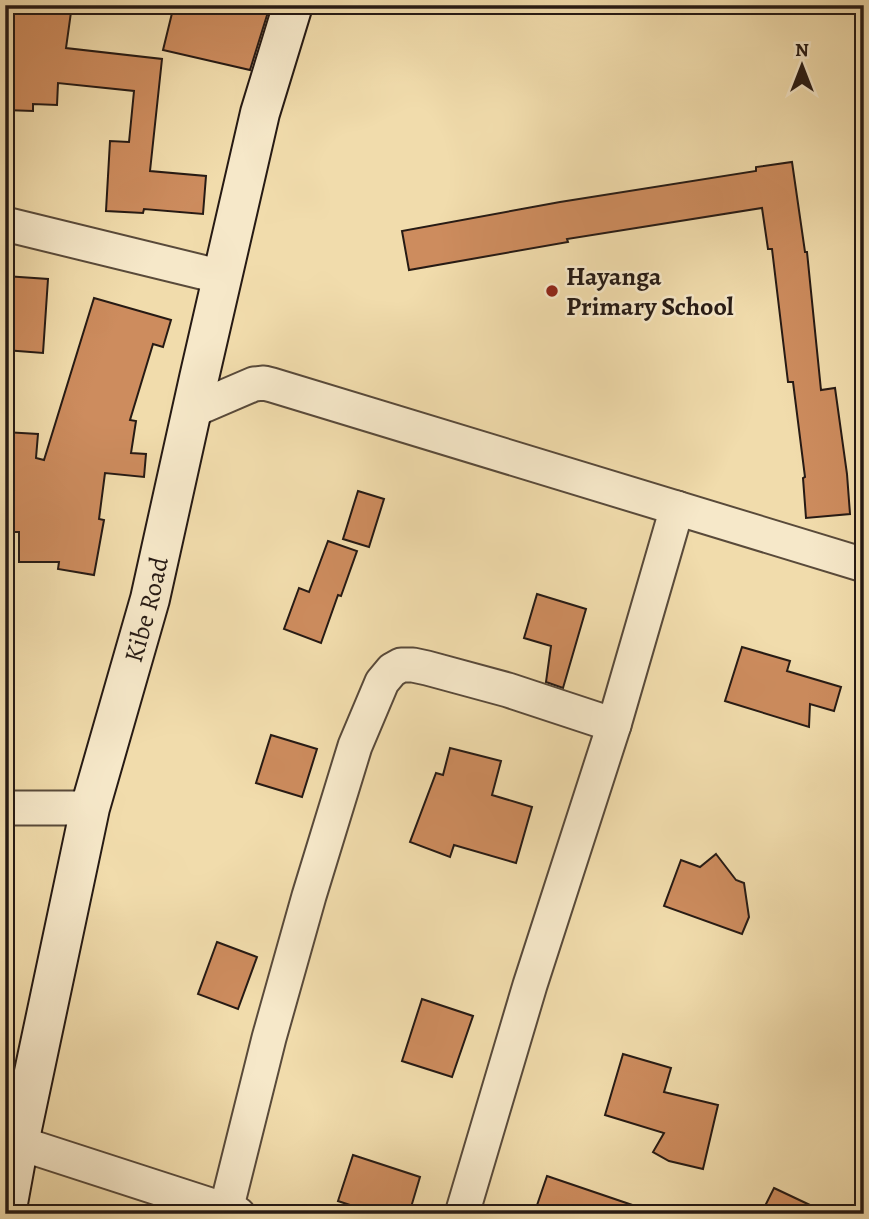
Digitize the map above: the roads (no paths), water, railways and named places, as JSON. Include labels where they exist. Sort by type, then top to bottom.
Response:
[{"type":"street","name":"Kibe Road","points":[[6,1214],[90,808],[150,599],[260,113],[293,5]]},
{"type":"street","points":[[5,224],[222,277]]},
{"type":"street","points":[[191,411],[254,384],[264,383],[864,565]]},
{"type":"street","points":[[462,1214],[530,985],[614,725],[677,508]]},
{"type":"street","points":[[19,1143],[232,1212],[273,1025],[336,809],[355,746],[382,682],[391,670],[401,665],[427,668],[508,690],[614,725]]},
{"type":"street","points":[[5,808],[90,808]]},
{"type":"place","name":"Hayanga Primary School","points":[[552,291]]}]
